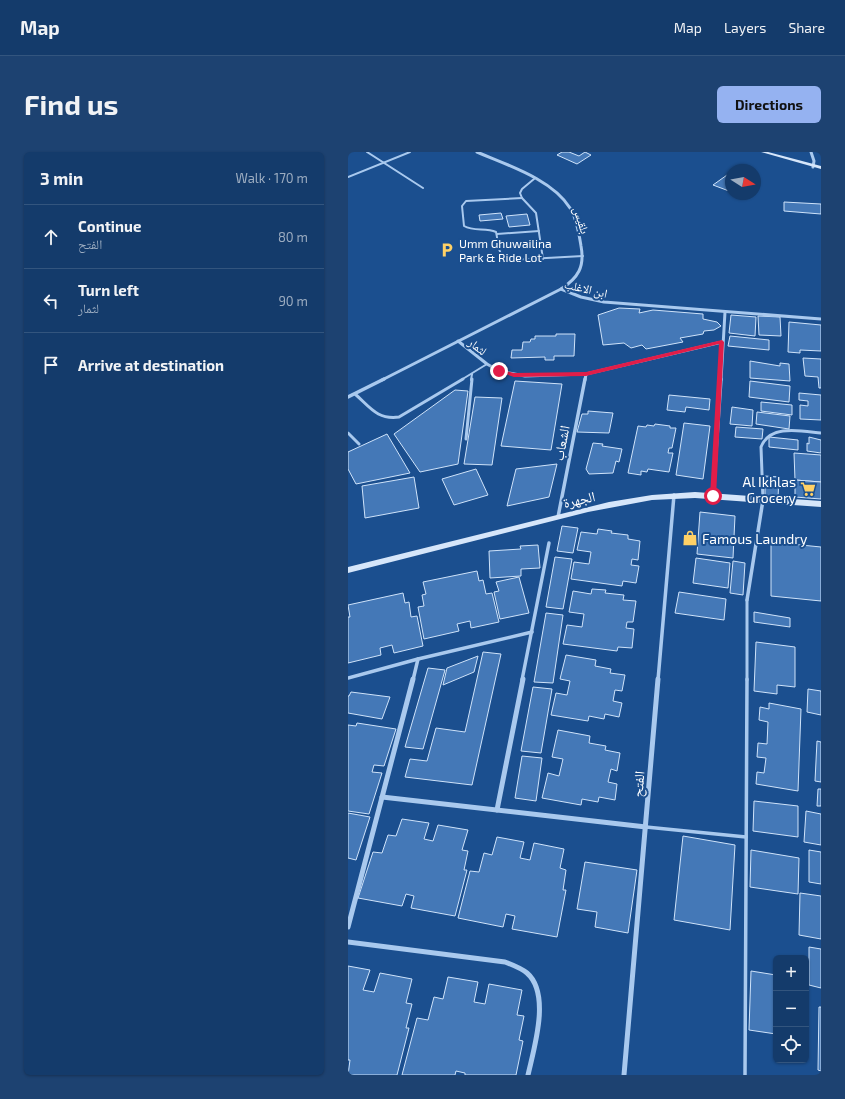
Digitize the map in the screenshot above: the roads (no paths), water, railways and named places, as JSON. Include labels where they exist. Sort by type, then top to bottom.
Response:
[{"type":"street","name":"بلقيس","points":[[477,152],[553,189],[567,202],[576,221],[583,256],[582,268],[579,274],[574,280],[561,289]]},
{"type":"street","points":[[763,152],[821,168]]},
{"type":"street","points":[[811,152],[814,161],[813,167]]},
{"type":"street","name":"ابن الاغلب","points":[[348,397],[561,289],[581,297],[604,302],[821,320]]},
{"type":"street","points":[[713,496],[725,312]]},
{"type":"street","name":"لثمار","points":[[458,341],[487,364],[499,371],[514,375],[586,374],[722,342]]},
{"type":"street","name":"الشعاب","points":[[558,517],[586,374]]},
{"type":"street","name":"الجهرة","points":[[348,570],[622,502],[674,495],[713,496],[821,504]]},
{"type":"street","name":"الفتح","points":[[624,1075],[674,495]]},
{"type":"street","points":[[748,600],[763,500]]},
{"type":"street","points":[[497,810],[549,543]]},
{"type":"street","points":[[348,678],[418,659],[532,632]]},
{"type":"street","points":[[348,928],[418,659]]},
{"type":"street","points":[[382,797],[646,827]]},
{"type":"street","points":[[348,942],[505,962],[518,965],[529,974],[537,986],[540,1001],[539,1017],[528,1075]]},
{"type":"lane","points":[[367,152],[423,188]]},
{"type":"lane","points":[[348,177],[410,152]]},
{"type":"lane","points":[[534,179],[521,191],[522,198],[536,213],[543,259]]},
{"type":"lane","points":[[522,198],[470,200],[462,204],[465,228],[471,230],[490,229],[496,232],[499,254],[505,259],[543,259],[583,256]]},
{"type":"lane","points":[[497,234],[539,231]]},
{"type":"lane","points":[[355,394],[379,416],[394,419],[487,364]]},
{"type":"lane","points":[[466,439],[472,374]]},
{"type":"lane","points":[[763,500],[761,447],[765,436],[782,431],[821,433]]},
{"type":"lane","points":[[348,433],[359,444]]},
{"type":"lane","points":[[745,1075],[748,600]]},
{"type":"lane","points":[[646,827],[746,837]]},
{"type":"place","name":"Umm Ghuwailina Park & Ride Lot","points":[[447,250]]},
{"type":"place","name":"Al Ikhlas Grocery","points":[[808,489]]},
{"type":"place","name":"Famous Laundry","points":[[690,538]]}]
